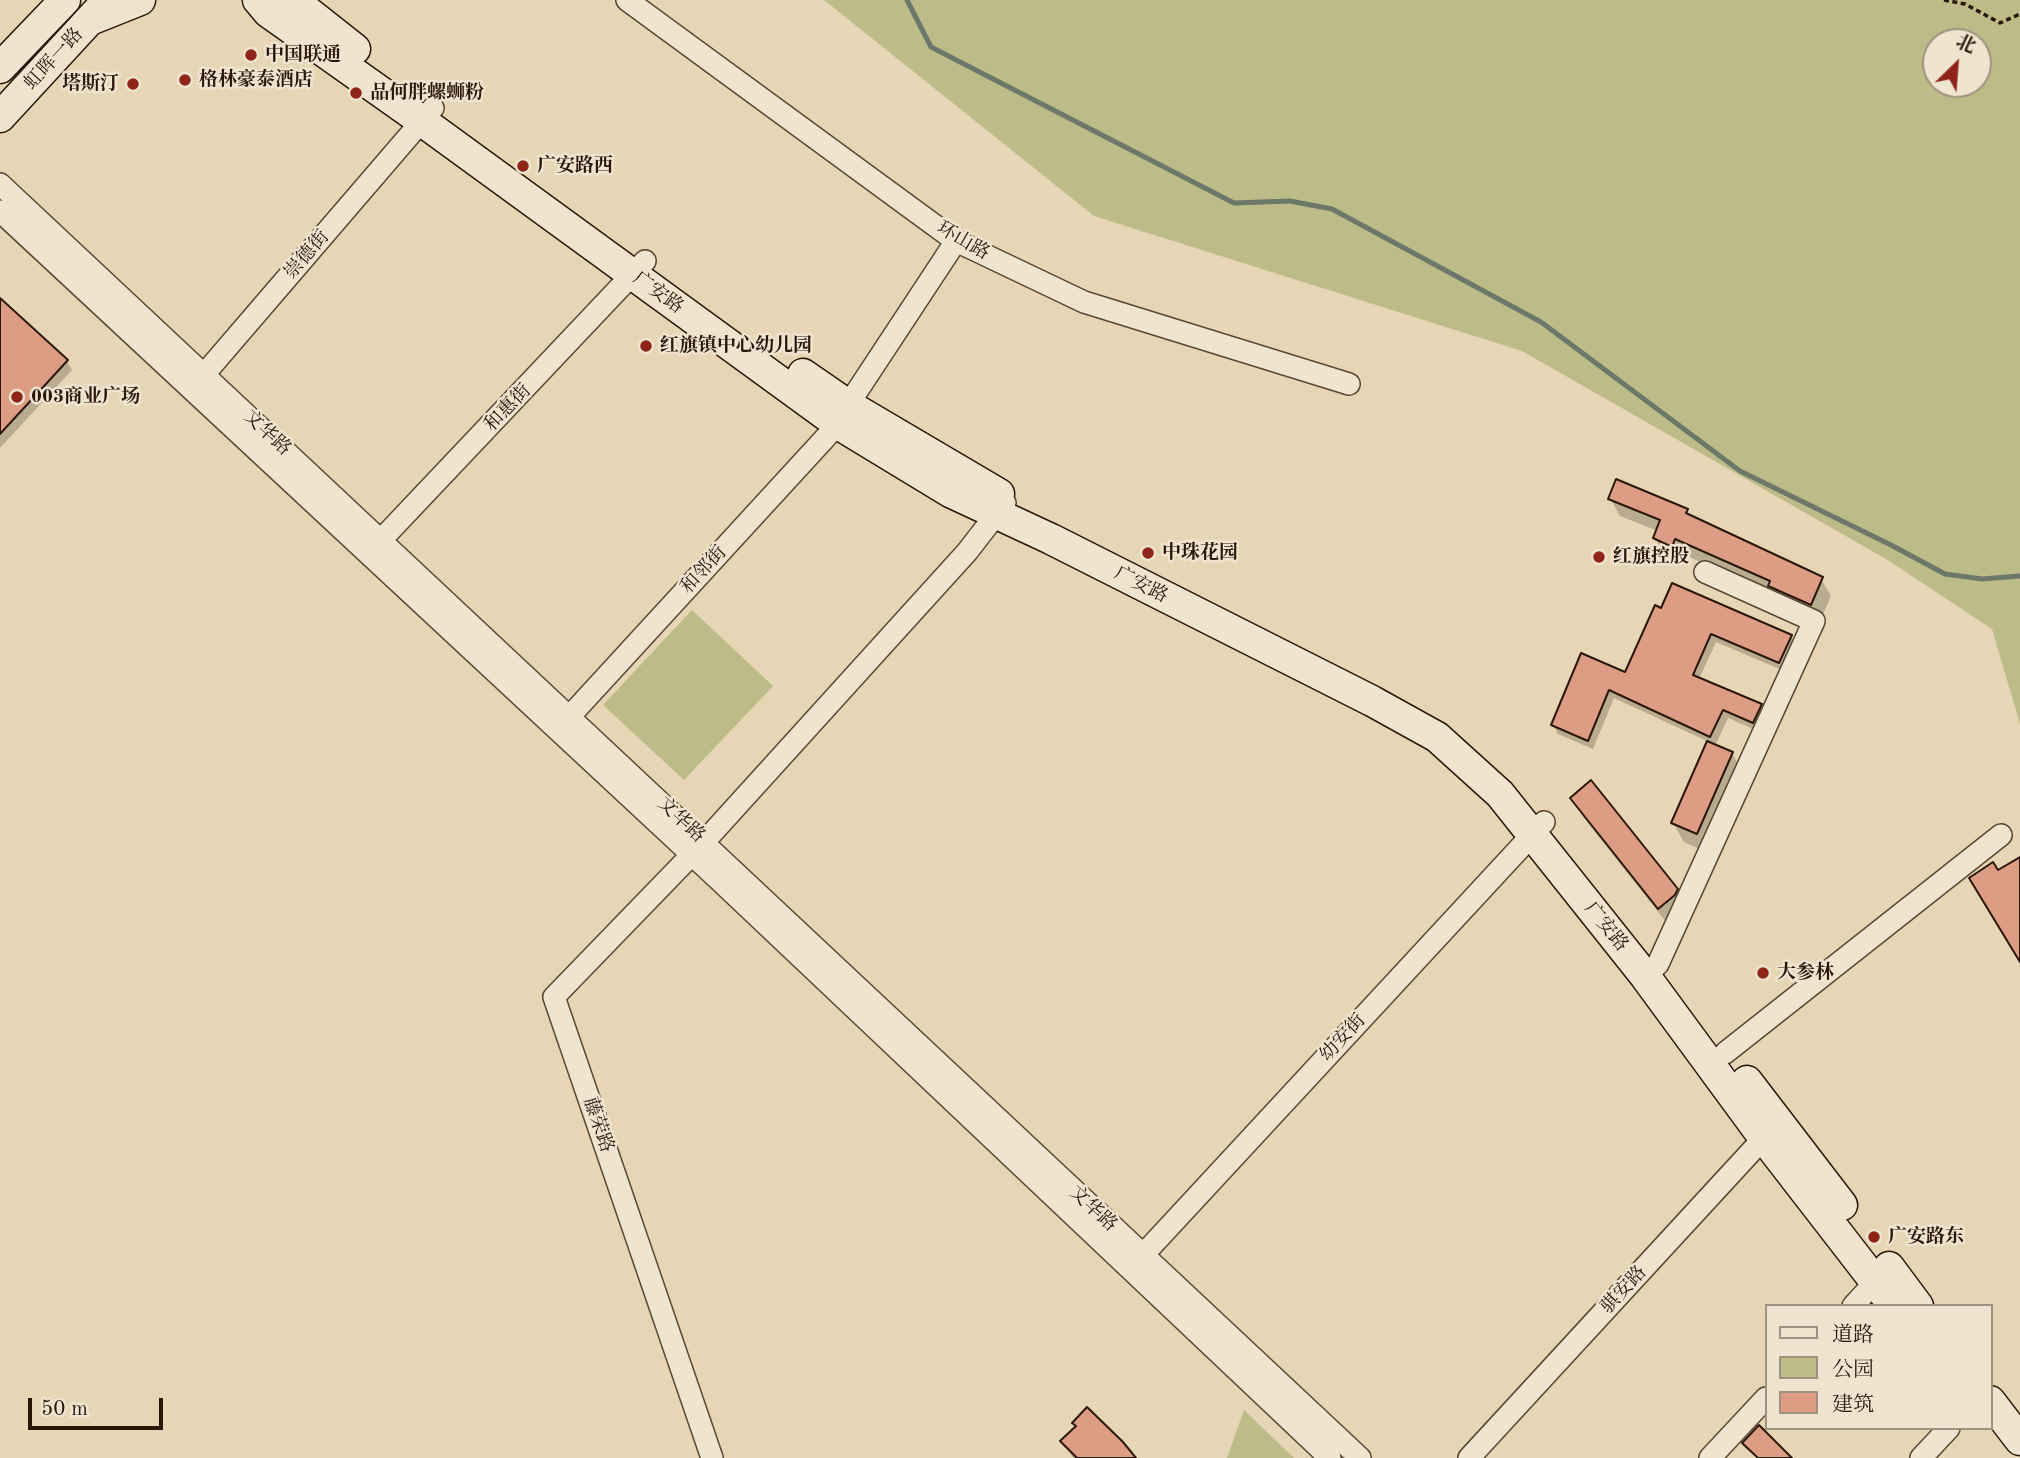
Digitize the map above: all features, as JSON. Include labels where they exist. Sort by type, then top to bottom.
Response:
[{"type":"street","name":"虹晖一路","points":[[0,68],[65,0]]},
{"type":"street","points":[[99,10],[140,0]]},
{"type":"street","name":"广安路","points":[[238,0],[273,4],[950,492],[1003,506],[1437,737],[1538,828],[1652,970],[1883,1276],[1916,1304]]},
{"type":"street","name":"环山路","points":[[627,0],[956,241],[1084,302],[1349,384]]},
{"type":"street","name":"虹晖一路","points":[[0,117],[99,10]]},
{"type":"street","name":"崇德街","points":[[198,382],[427,114]]},
{"type":"street","name":"文华路","points":[[0,184],[198,382],[698,848],[1360,1458]]},
{"type":"street","name":"文华路","points":[[0,211],[381,540],[570,716],[698,848],[1114,1254],[1330,1458]]},
{"type":"street","name":"和邻街","points":[[570,716],[843,415],[956,241]]},
{"type":"street","name":"和惠街","points":[[381,540],[640,268]]},
{"type":"street","points":[[698,848],[967,552],[1003,506]]},
{"type":"street","points":[[1652,970],[1814,621],[1706,572]]},
{"type":"street","name":"幼安街","points":[[1142,1256],[1538,828]]},
{"type":"street","points":[[1726,1053],[2001,835]]},
{"type":"street","name":"藤荣路","points":[[698,848],[554,997],[712,1458]]},
{"type":"street","name":"广安路","points":[[1652,970],[1726,1053],[1771,1130]]},
{"type":"street","name":"骐安路","points":[[1469,1458],[1771,1130]]},
{"type":"street","points":[[1114,1254],[1142,1256]]},
{"type":"street","points":[[1855,1304],[1883,1276]]},
{"type":"street","name":"广安路","points":[[1883,1276],[1893,1304]]},
{"type":"street","points":[[1710,1458],[1764,1400]]},
{"type":"street","points":[[1992,1404],[2020,1440]]},
{"type":"street","points":[[1921,1458],[1947,1430]]},
{"type":"street","points":[[1990,1430],[2011,1458]]},
{"type":"path","points":[[1944,0],[1965,4],[2000,23],[2020,14]]},
{"type":"green space","points":[[824,0],[2020,0],[2020,724],[1992,629],[1886,559],[1522,351],[1094,216]]},
{"type":"green space","points":[[692,610],[773,686],[684,780],[603,705]]},
{"type":"green space","points":[[1244,1410],[1294,1458],[1227,1458]]},
{"type":"building","name":"003商业广场","points":[[0,298],[68,360],[0,434]]},
{"type":"building","points":[[1616,479],[1688,509],[1686,513],[1823,577],[1811,605],[1768,586],[1770,581],[1675,539],[1672,547],[1653,538],[1660,520],[1608,499]]},
{"type":"building","points":[[1672,583],[1792,635],[1779,663],[1711,634],[1693,675],[1762,704],[1753,723],[1723,710],[1710,737],[1609,690],[1588,741],[1551,725],[1581,653],[1625,672],[1655,605],[1661,608]]},
{"type":"building","points":[[1707,741],[1733,752],[1697,834],[1671,823]]},
{"type":"building","points":[[1591,780],[1678,889],[1675,895],[1658,909],[1570,798]]},
{"type":"building","points":[[2020,857],[2020,962],[1969,878],[1993,862],[1998,870]]},
{"type":"building","points":[[1087,1407],[1136,1458],[1077,1458],[1060,1441],[1076,1426],[1072,1423]]},
{"type":"building","points":[[1759,1425],[1792,1458],[1758,1458],[1742,1443]]},
{"type":"waterway","points":[[907,0],[931,47],[1234,203],[1290,201],[1332,209],[1541,322],[1740,471],[1945,574],[1982,579],[2020,576]]},
{"type":"place","name":"中国联通","points":[[251,55]]},
{"type":"place","name":"格林豪泰酒店","points":[[185,80]]},
{"type":"place","name":"塔斯汀","points":[[133,84]]},
{"type":"place","name":"品何胖螺蛳粉","points":[[356,93]]},
{"type":"place","name":"广安路西","points":[[523,166]]},
{"type":"place","name":"红旗镇中心幼儿园","points":[[646,346]]},
{"type":"place","name":"003商业广场","points":[[17,397]]},
{"type":"place","name":"中珠花园","points":[[1148,553]]},
{"type":"place","name":"红旗控股","points":[[1599,557]]},
{"type":"place","name":"大参林","points":[[1763,973]]},
{"type":"place","name":"广安路东","points":[[1874,1237]]}]
